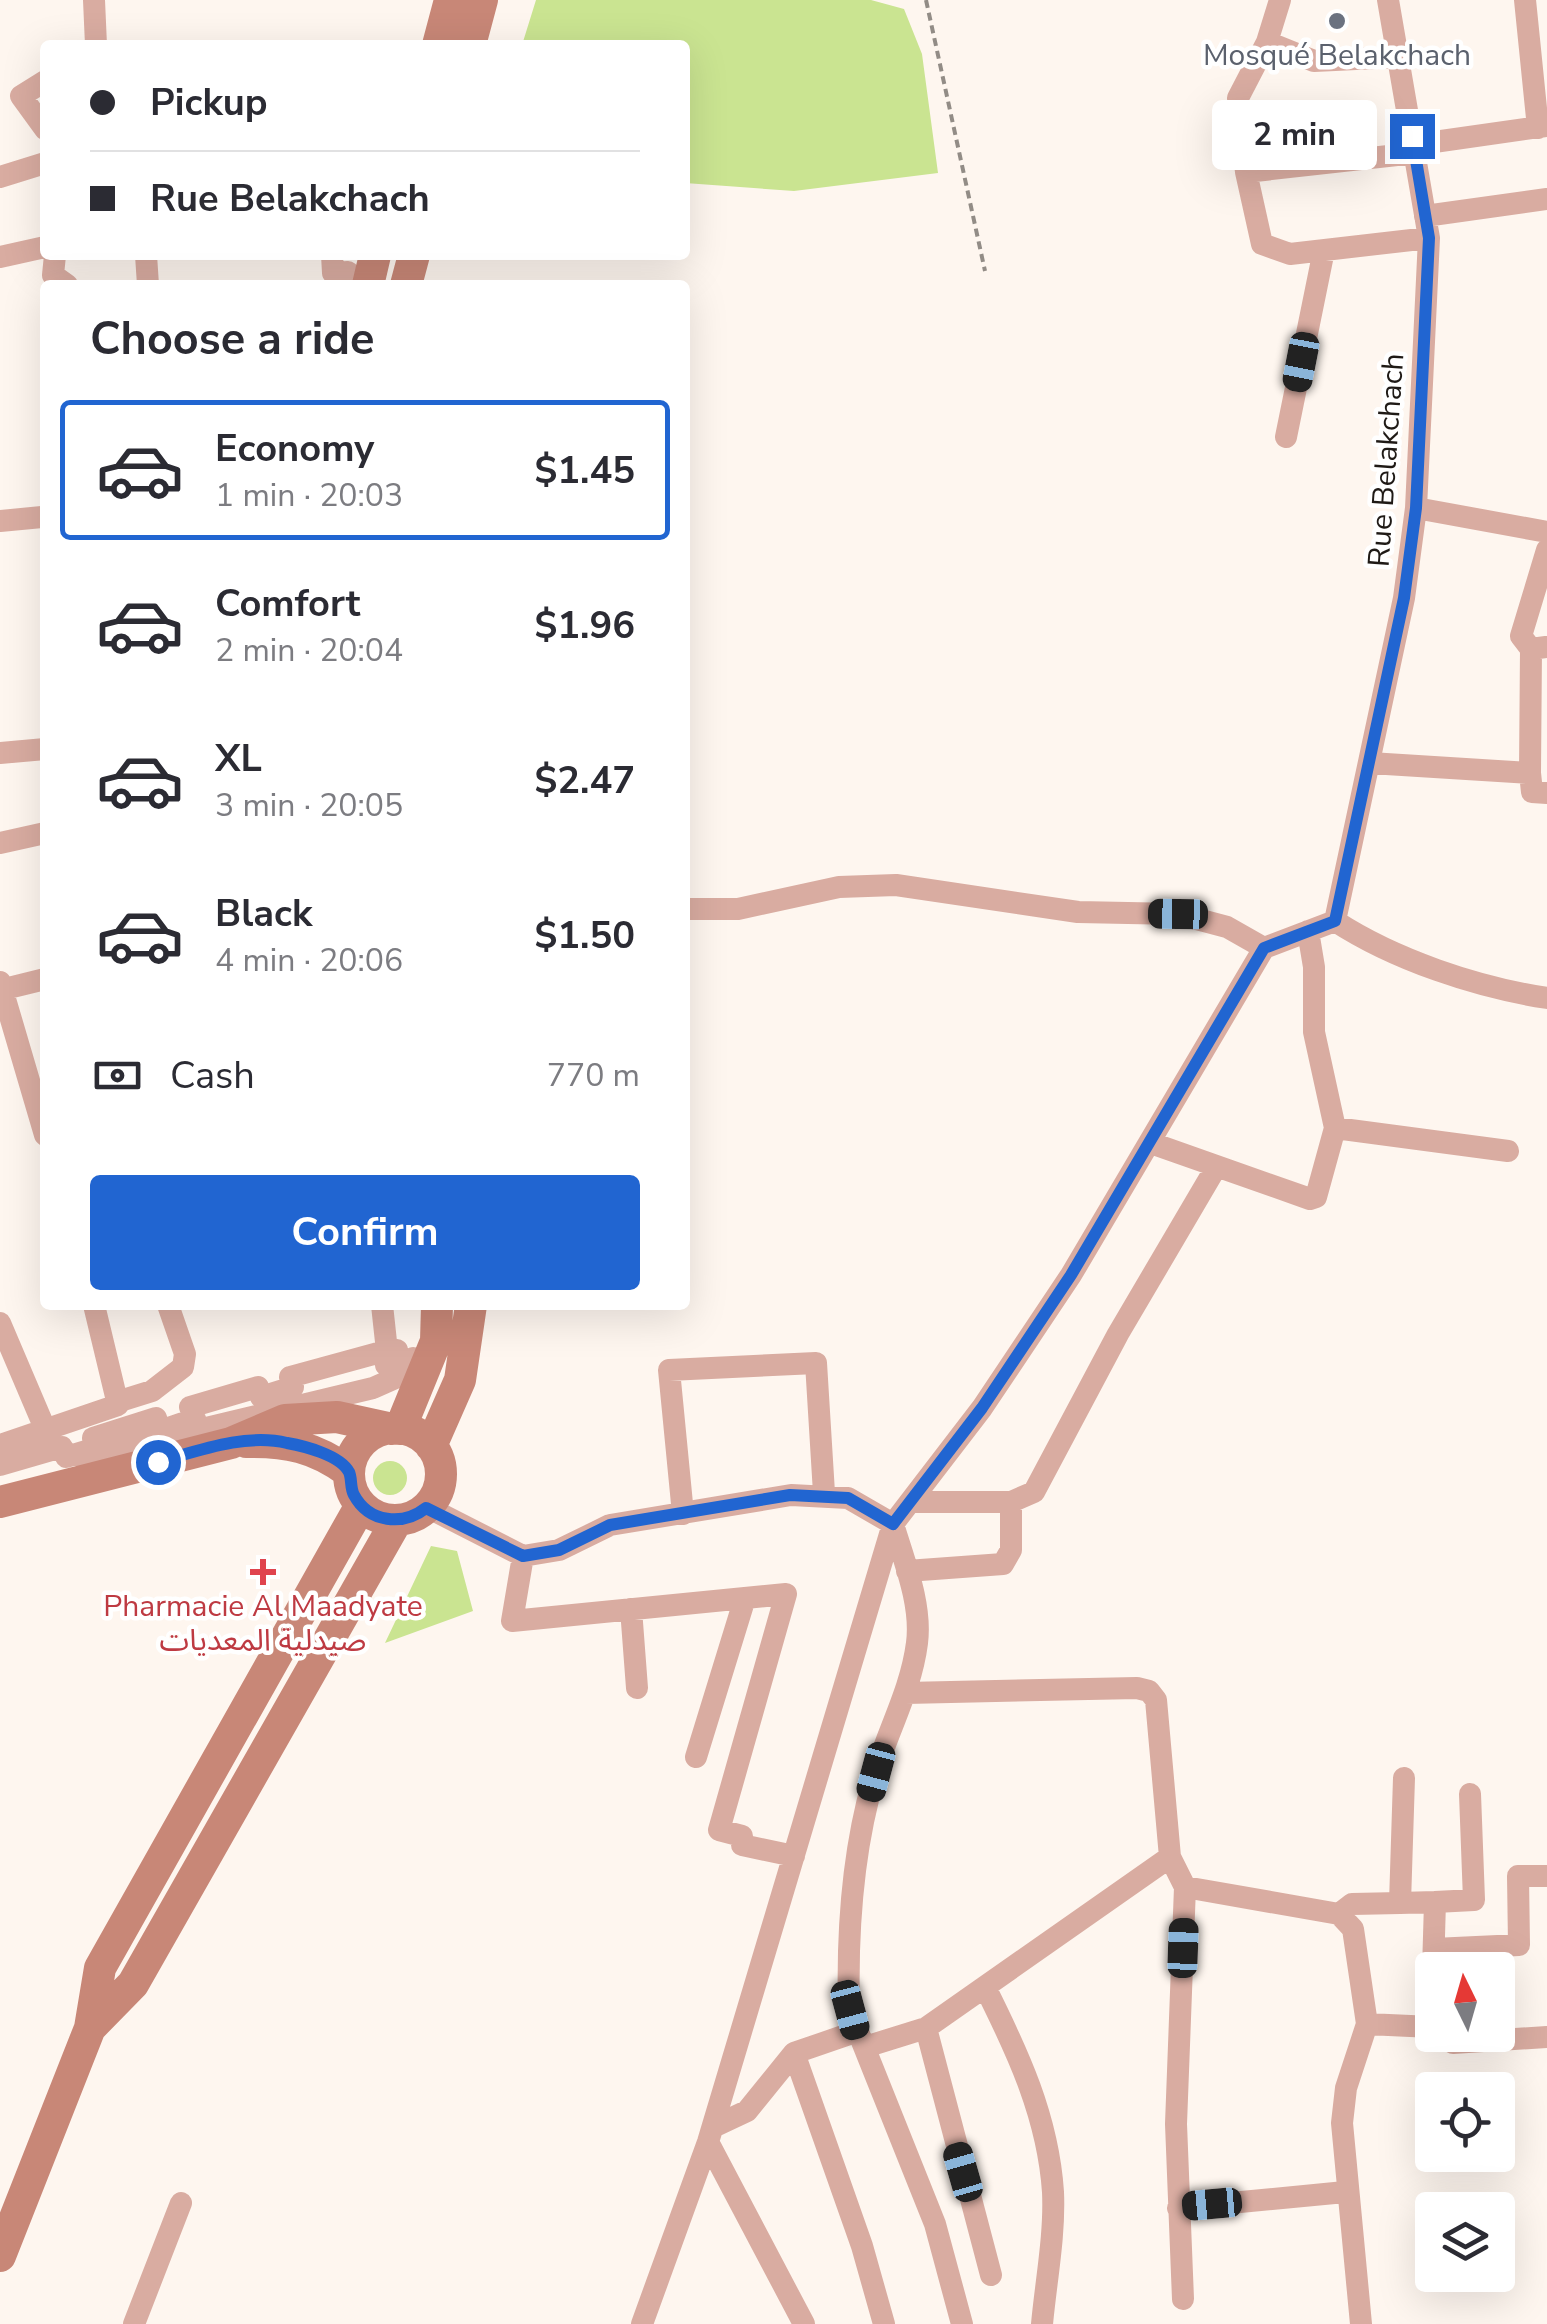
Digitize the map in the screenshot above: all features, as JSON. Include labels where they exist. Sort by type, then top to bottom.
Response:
[{"type":"main road","points":[[439,40],[450,0]]},
{"type":"main road","points":[[471,40],[482,0]]},
{"type":"main road","points":[[349,1472],[358,1447],[367,1438],[396,1429],[436,1341],[437,1310]]},
{"type":"main road","points":[[90,2028],[133,1984],[412,1514],[441,1477],[431,1446],[460,1380],[470,1310]]},
{"type":"main road","points":[[0,1502],[231,1443],[285,1420],[337,1417],[396,1429],[431,1446]]},
{"type":"main road","points":[[231,1443],[282,1441],[331,1458],[349,1472],[361,1505],[378,1516],[412,1514]]},
{"type":"main road","points":[[0,2256],[90,2028],[100,1968],[361,1505]]},
{"type":"street","points":[[94,0],[96,40]]},
{"type":"street","points":[[1280,0],[1267,42],[1238,98],[1246,172],[1262,244],[1277,253],[1324,250],[1547,200]]},
{"type":"street","name":"Rue Belakchach","points":[[1335,921],[1404,598],[1416,508],[1427,227],[1388,0]]},
{"type":"street","points":[[1246,172],[1543,127],[1524,0]]},
{"type":"street","points":[[1267,42],[1314,61],[1398,57]]},
{"type":"street","points":[[40,84],[11,98],[40,124]]},
{"type":"street","points":[[0,178],[40,165]]},
{"type":"street","points":[[0,257],[40,249]]},
{"type":"street","points":[[1286,438],[1324,250]]},
{"type":"street","points":[[332,260],[333,273],[348,272],[349,280]]},
{"type":"street","points":[[1416,508],[1547,532]]},
{"type":"street","points":[[0,522],[40,517]]},
{"type":"street","points":[[1547,550],[1522,631],[1523,642],[1539,648],[1539,724],[1530,773],[1532,792],[1547,793]]},
{"type":"street","points":[[0,753],[40,749]]},
{"type":"street","points":[[1370,762],[1530,773]]},
{"type":"street","points":[[0,844],[40,834]]},
{"type":"street","points":[[690,909],[738,909],[839,888],[896,885],[1078,912],[1178,914],[1226,926],[1264,948]]},
{"type":"street","points":[[642,2324],[710,2134],[893,1524],[982,1408],[1152,1143],[1264,948],[1335,921],[1420,961],[1519,994],[1547,998]]},
{"type":"street","points":[[1152,1143],[1216,1169],[1312,1199],[1336,1128],[1314,1032],[1314,967],[1308,931]]},
{"type":"street","points":[[40,980],[1,987],[40,1118]]},
{"type":"street","points":[[1336,1128],[1508,1151]]},
{"type":"street","points":[[910,1502],[1011,1502],[1026,1498],[1041,1482],[1118,1334],[1216,1169]]},
{"type":"street","points":[[95,1310],[120,1402]]},
{"type":"street","points":[[0,1445],[152,1391],[183,1367],[184,1354],[170,1310]]},
{"type":"street","points":[[0,1473],[62,1447],[66,1458],[96,1448],[93,1438],[156,1418],[160,1430],[195,1419],[190,1406],[258,1387],[261,1397],[293,1387],[290,1377],[385,1351],[386,1364],[398,1364],[398,1350],[387,1350],[383,1310]]},
{"type":"street","points":[[0,1473],[390,1382],[407,1368],[420,1345],[422,1310]]},
{"type":"street","points":[[0,1323],[46,1431]]},
{"type":"street","points":[[683,1514],[669,1370],[816,1363],[824,1493]]},
{"type":"street","points":[[412,1514],[523,1556],[559,1550],[610,1525],[757,1499],[824,1493],[848,1498],[893,1524],[907,1571],[917,1641],[906,1693],[865,1812],[848,1978],[860,2039],[935,2224],[962,2324]]},
{"type":"street","points":[[907,1571],[1003,1564],[1011,1550],[1011,1502]]},
{"type":"street","points":[[523,1556],[511,1620],[786,1594],[719,1830],[742,1836],[742,1844],[794,1856]]},
{"type":"street","points":[[696,1756],[744,1598]]},
{"type":"street","points":[[630,1610],[637,1688]]},
{"type":"street","points":[[906,1693],[1149,1691],[1160,1715],[1170,1857],[1185,1887],[1176,2124],[1183,2299]]},
{"type":"street","points":[[1400,1904],[1404,1778]]},
{"type":"street","points":[[1339,1914],[1352,1904],[1474,1900],[1470,1794]]},
{"type":"street","points":[[710,2134],[747,2111],[794,2052],[926,2028],[1170,1857]]},
{"type":"street","points":[[1483,1952],[1519,1946],[1518,1876],[1547,1876]]},
{"type":"street","points":[[1185,1887],[1339,1914],[1353,1929],[1367,2024],[1344,2103],[1345,2192],[1361,2324]]},
{"type":"street","points":[[1434,1952],[1435,1902]]},
{"type":"street","points":[[986,1987],[1026,2070],[1045,2145],[1052,2192],[1042,2324]]},
{"type":"street","points":[[1367,2024],[1415,2025]]},
{"type":"street","points":[[926,2028],[991,2275]]},
{"type":"street","points":[[1515,2039],[1547,2037]]},
{"type":"street","points":[[794,2052],[862,2246],[884,2324]]},
{"type":"street","points":[[710,2134],[804,2324]]},
{"type":"street","points":[[1178,2208],[1345,2192]]},
{"type":"street","points":[[134,2324],[181,2203]]},
{"type":"path","points":[[926,0],[985,272]]},
{"type":"green space","points":[[536,0],[871,0],[904,9],[922,54],[938,173],[794,191],[690,183],[690,40],[524,40]]},
{"type":"green space","points":[[390,1461],[402,1466],[407,1478],[402,1490],[390,1495],[378,1490],[373,1478],[378,1466]]},
{"type":"green space","points":[[431,1546],[457,1551],[473,1611],[385,1643]]},
{"type":"place","name":"Mosqué Belakchach","points":[[1337,21]]},
{"type":"place","name":"Pharmacie Al Maadyate صيدلية المعديات","points":[[263,1572]]},
{"type":"route","points":[[158,1462],[231,1443],[282,1441],[331,1458],[349,1472],[354,1495],[369,1512],[397,1520],[426,1508],[523,1556],[559,1550],[610,1525],[790,1495],[824,1493],[848,1498],[893,1524],[982,1408],[1071,1275],[1264,948],[1335,921],[1404,598],[1416,508],[1429,238],[1412,136]]}]
